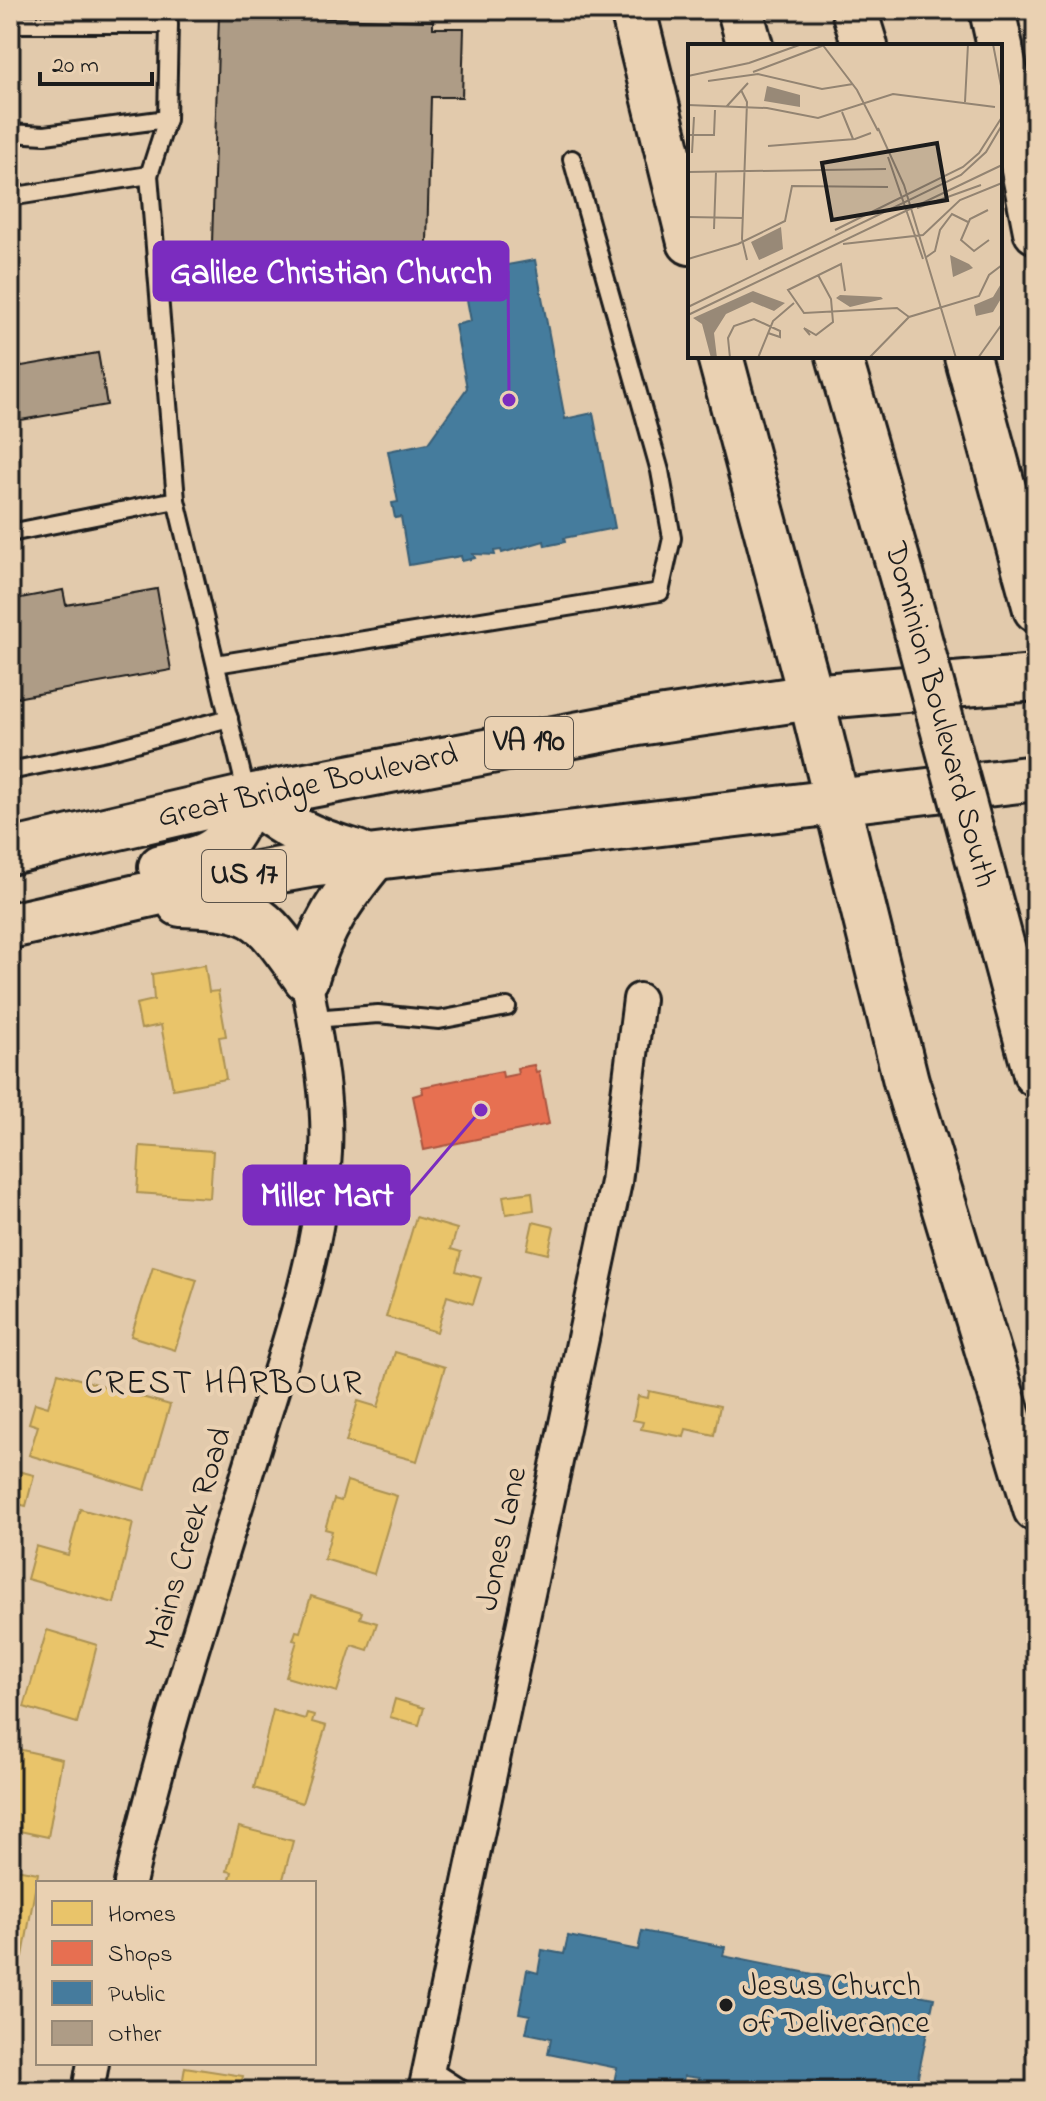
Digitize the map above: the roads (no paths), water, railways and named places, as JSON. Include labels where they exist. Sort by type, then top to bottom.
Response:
[{"type":"main road","points":[[633,10],[688,234]]},
{"type":"main road","points":[[740,10],[749,44]]},
{"type":"main road","points":[[854,10],[864,44]]},
{"type":"main road","points":[[877,10],[886,44]]},
{"type":"main road","points":[[992,10],[999,44]]},
{"type":"main road","points":[[1002,57],[1036,231]]},
{"type":"main road","points":[[721,358],[811,697],[834,800],[906,1081],[1036,1509]]},
{"type":"main road","name":"Dominion Boulevard South","points":[[840,358],[905,587],[1036,1074]]},
{"type":"main road","points":[[965,358],[1031,591]]},
{"type":"main road","name":"Great Bridge Boulevard","points":[[10,852],[248,797],[623,726],[811,697],[1036,678]]},
{"type":"main road","points":[[834,800],[1036,778]]},
{"type":"main road","points":[[10,916],[44,892],[208,858],[235,831],[248,797],[274,819],[310,840],[374,858],[340,899],[318,938],[310,998]]},
{"type":"main road","name":"US 17","points":[[10,926],[182,887],[374,858],[566,837],[834,800]]},
{"type":"main road","points":[[115,902],[240,908],[267,925],[310,998]]},
{"type":"street","name":"Mains Creek Road","points":[[130,1881],[205,1612],[307,1279],[326,1152],[326,1103],[310,998]]},
{"type":"street","name":"Jones Lane","points":[[426,2079],[616,1182],[639,999]]},
{"type":"street","points":[[88,2091],[93,2065]]},
{"type":"lane","points":[[10,24],[171,17],[167,119],[149,175],[176,500],[248,797]]},
{"type":"lane","points":[[10,133],[45,135],[167,119]]},
{"type":"lane","points":[[216,664],[660,592],[672,538],[660,471],[572,159]]},
{"type":"lane","points":[[10,197],[149,175]]},
{"type":"lane","points":[[10,533],[176,500]]},
{"type":"lane","points":[[10,771],[106,751],[229,718]]},
{"type":"lane","points":[[310,998],[378,1014],[439,1020],[507,1007]]},
{"type":"lane","points":[[426,2079],[464,2091]]},
{"type":"place","name":"Galilee Christian Church","points":[[509,400]]},
{"type":"place","name":"Miller Mart","points":[[481,1110]]},
{"type":"place","name":"Jesus Church of Deliverance","points":[[726,2005]]},
{"type":"district","name":"CREST HARBOUR","points":[[224,1385]]}]
